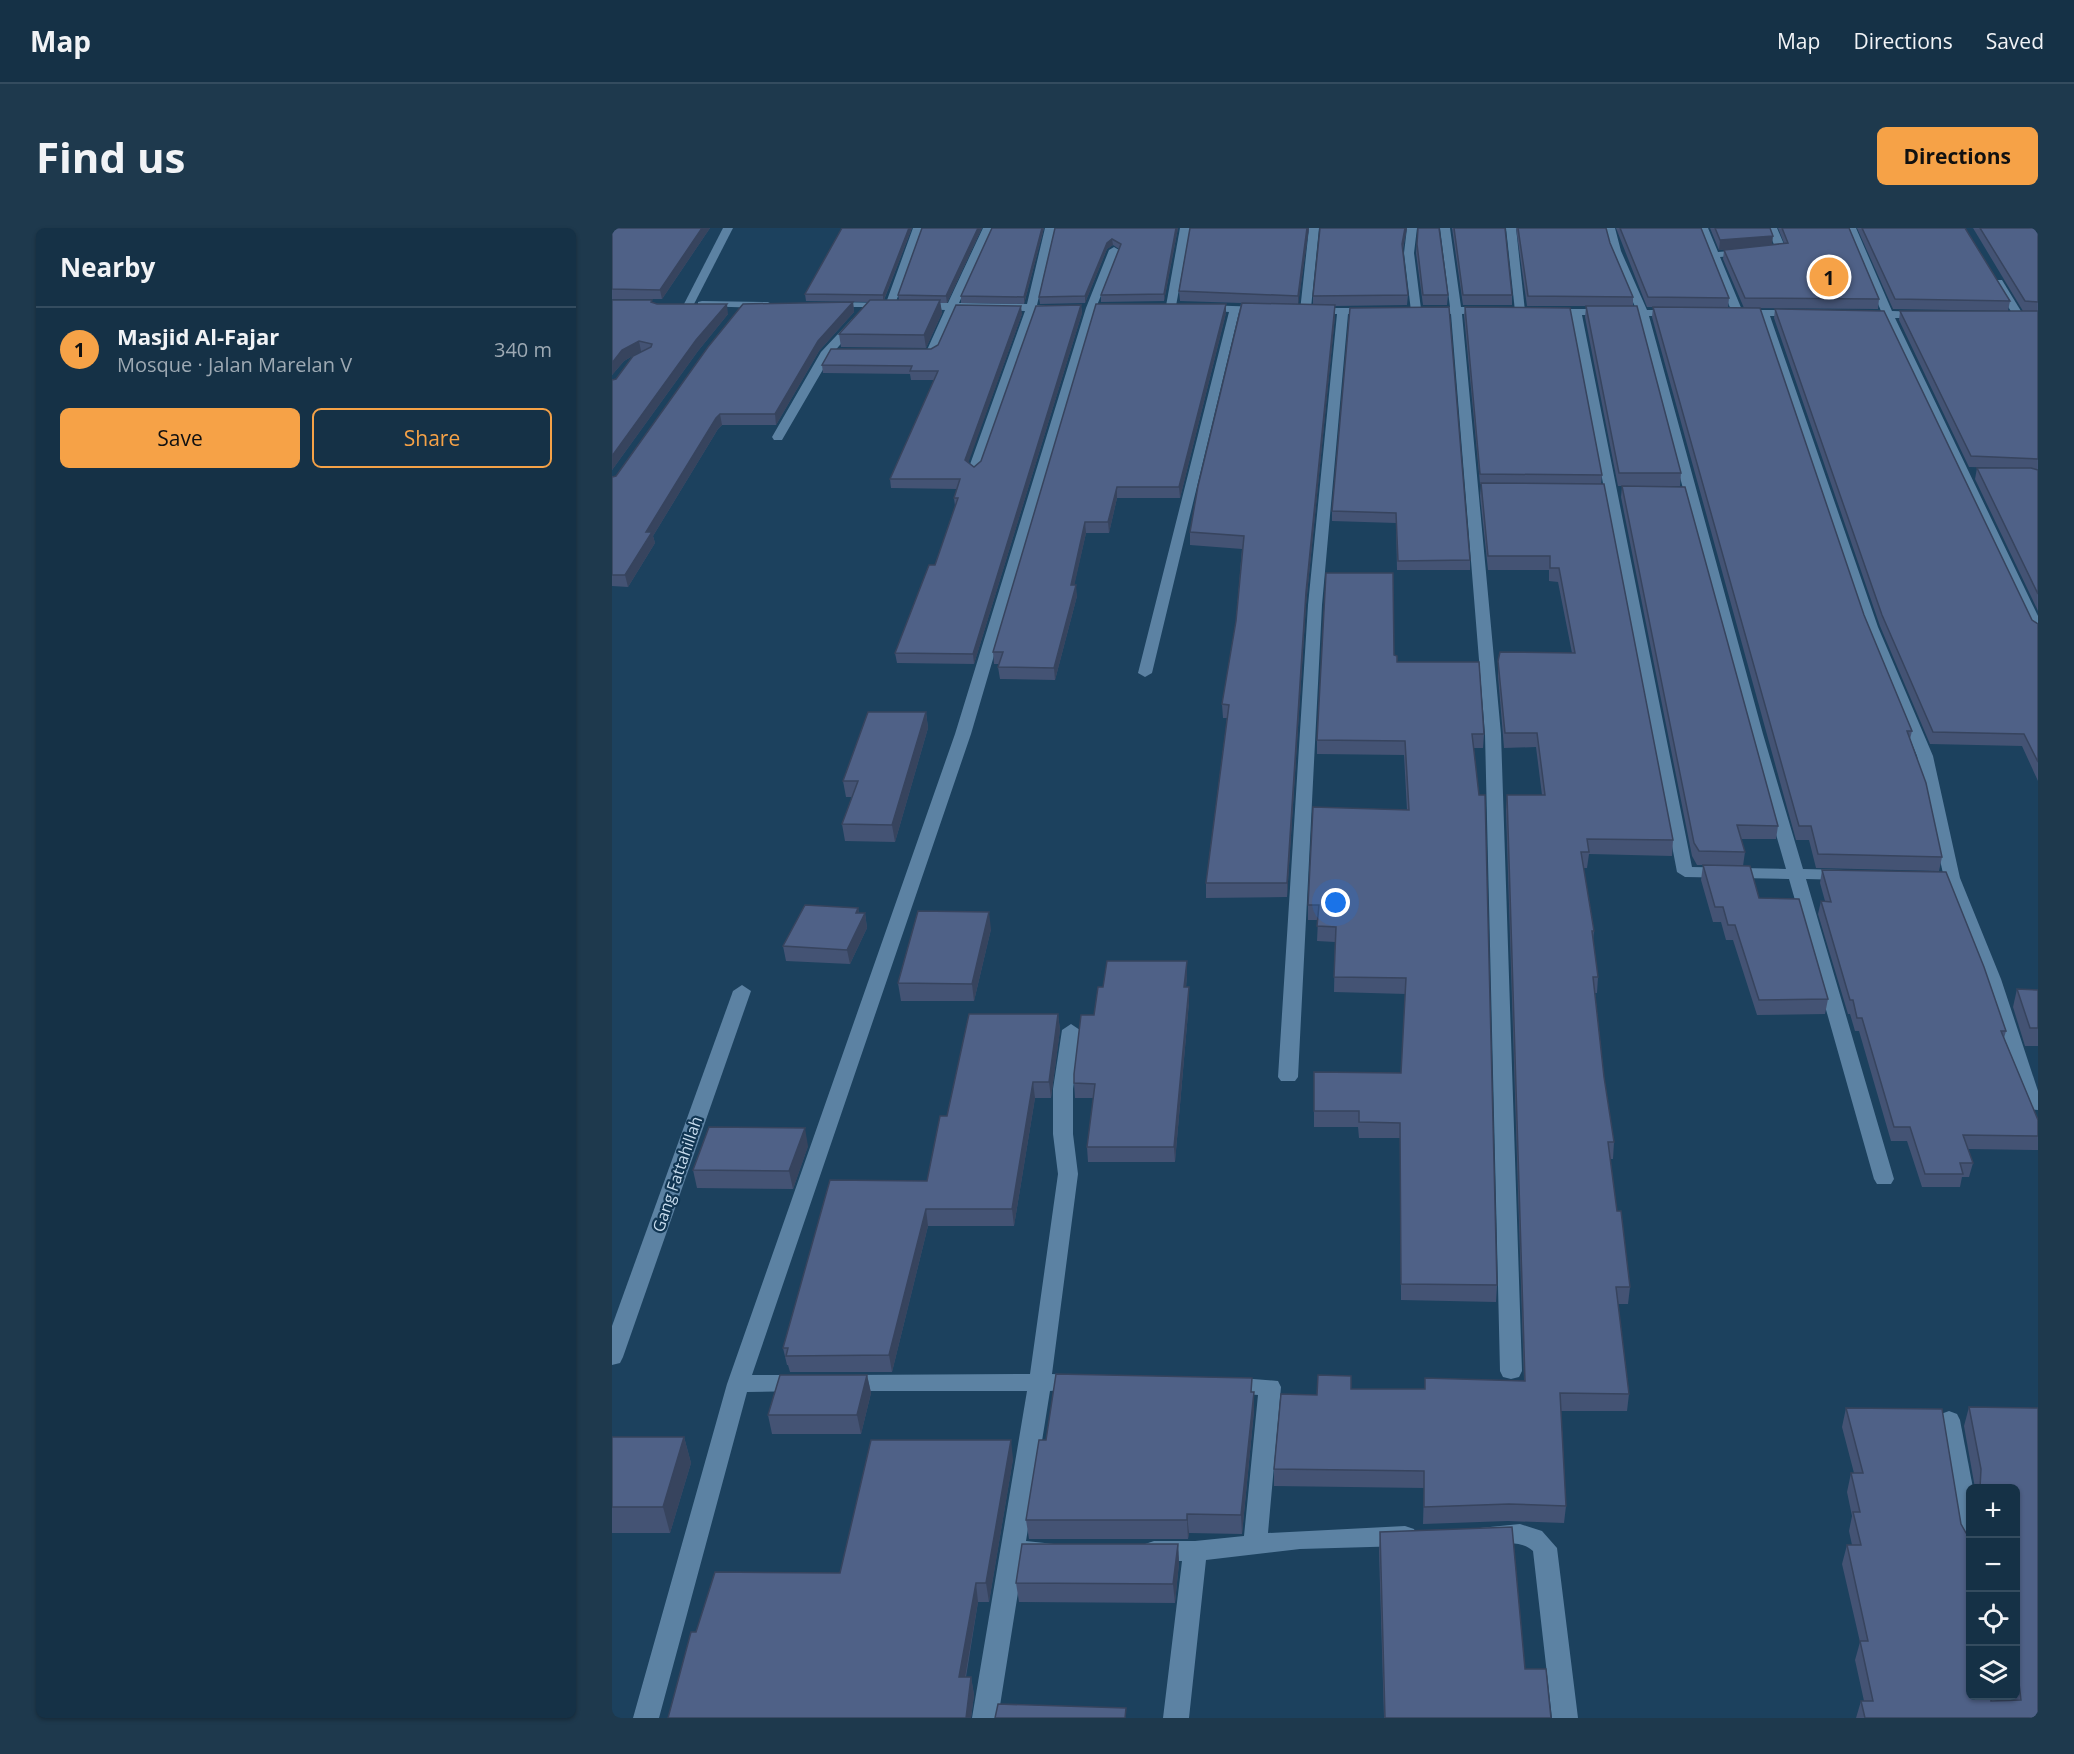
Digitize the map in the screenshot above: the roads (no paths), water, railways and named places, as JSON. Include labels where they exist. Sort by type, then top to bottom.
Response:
[{"type":"street","points":[[728,228],[683,304],[776,305]]},
{"type":"street","points":[[890,305],[918,228]]},
{"type":"street","points":[[896,353],[931,353],[988,228]]},
{"type":"street","points":[[974,470],[1031,309],[1050,228]]},
{"type":"street","points":[[1185,228],[1176,307],[1270,310]]},
{"type":"street","points":[[1314,228],[1299,311],[1385,311]]},
{"type":"street","points":[[1412,228],[1409,253],[1411,311],[1690,313]]},
{"type":"street","points":[[1445,228],[1479,490],[1493,734],[1510,1371]]},
{"type":"street","points":[[1509,311],[1510,228]]},
{"type":"street","points":[[1610,228],[1616,251],[1643,313],[1685,492],[1884,1179]]},
{"type":"street","points":[[1703,228],[1732,313],[1812,313]]},
{"type":"street","points":[[1713,255],[1782,249],[1772,228]]},
{"type":"street","points":[[1851,228],[1888,314],[1969,473],[2038,631]]},
{"type":"street","points":[[646,1718],[738,1384],[963,734],[1090,308],[1114,250]]},
{"type":"street","points":[[1989,267],[2018,316]]},
{"type":"street","points":[[730,321],[743,305]]},
{"type":"street","points":[[820,305],[1067,308]]},
{"type":"street","points":[[778,437],[833,352],[869,306]]},
{"type":"street","points":[[1146,673],[1235,309]]},
{"type":"street","points":[[1288,1077],[1315,605],[1343,310]]},
{"type":"street","points":[[1576,312],[1685,872],[1863,875]]},
{"type":"street","points":[[1764,313],[1871,627],[1925,756],[1947,878],[1992,979],[2033,1105]]},
{"type":"street","points":[[1848,314],[1935,315]]},
{"type":"street","name":"Gang Fattahillah","points":[[612,1358],[742,990]]},
{"type":"street","points":[[985,1718],[1040,1381],[1068,1174],[1063,1134],[1063,1089],[1071,1030]]},
{"type":"street","points":[[738,1384],[1040,1381],[1097,1383]]},
{"type":"street","points":[[1212,1386],[1270,1387],[1255,1544]]},
{"type":"street","points":[[1949,1420],[1970,1538]]},
{"type":"street","points":[[1466,1535],[1525,1534],[1540,1540],[1545,1548],[1565,1718]]},
{"type":"street","points":[[1126,1551],[1195,1551],[1300,1539],[1430,1536]]},
{"type":"street","points":[[1011,1551],[1068,1551]]},
{"type":"street","points":[[1177,1714],[1195,1551]]},
{"type":"street","points":[[1998,1700],[2000,1718]]},
{"type":"place","name":"Masjid Al-Fajar","points":[[1829,277]]}]
